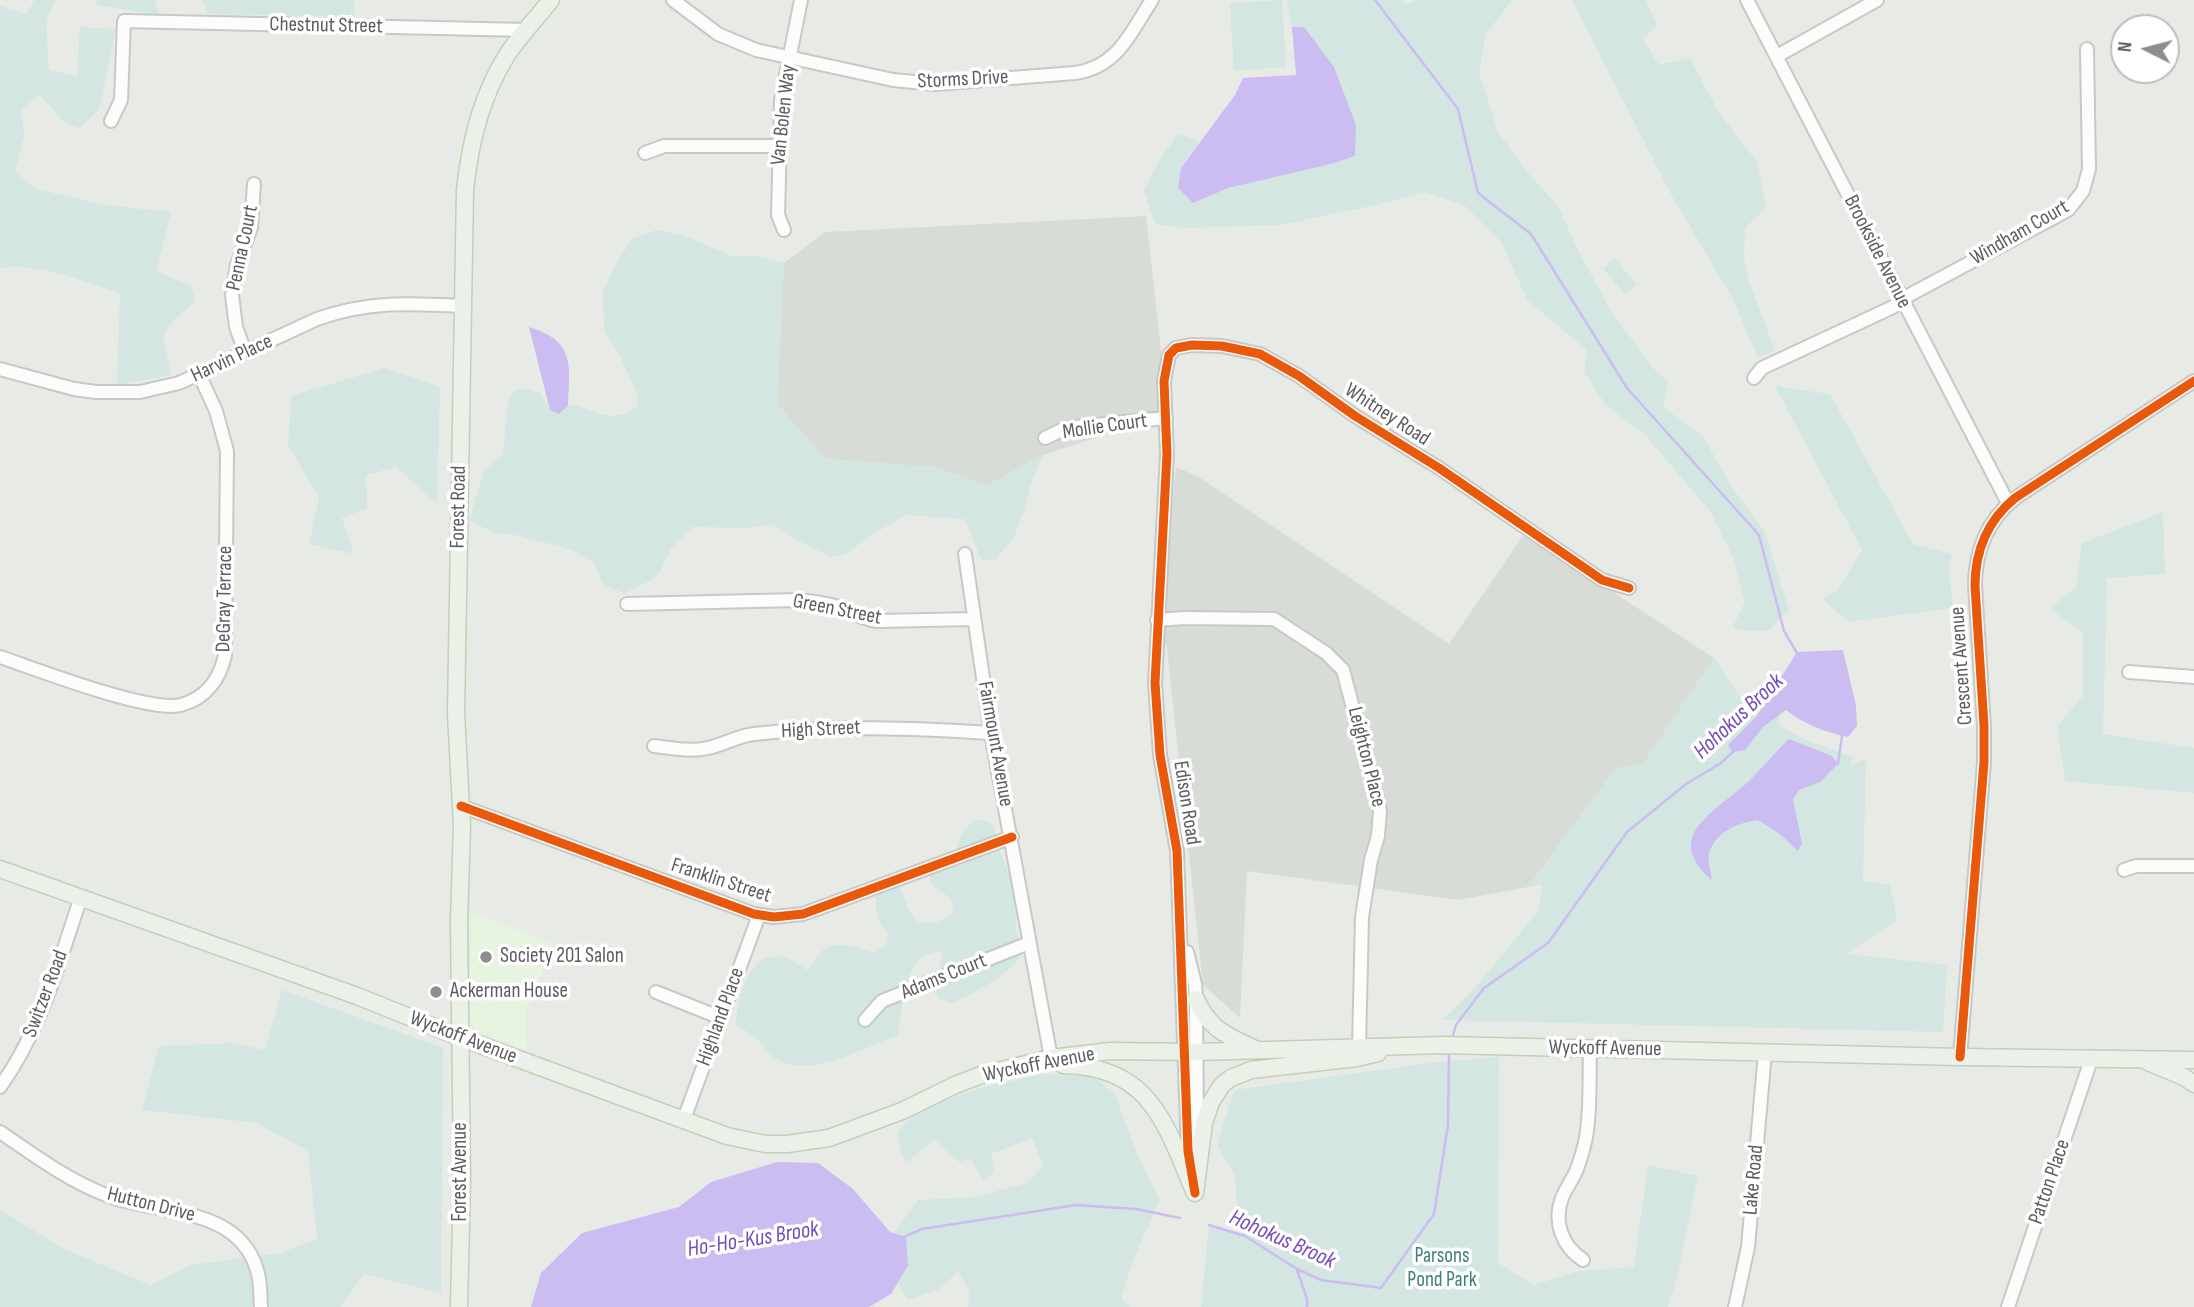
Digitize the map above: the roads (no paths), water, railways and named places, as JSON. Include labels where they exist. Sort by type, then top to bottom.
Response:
[{"type":"main road","name":"Forest Road","points":[[459,1037],[461,806],[456,713],[465,190],[472,139],[499,68],[551,0]]},
{"type":"main road","name":"Wyckoff Avenue","points":[[0,869],[358,996],[459,1037],[684,1119],[744,1140],[776,1144],[808,1142],[868,1124],[956,1085],[1020,1065],[1051,1058],[1110,1051],[1191,1052],[1451,1045],[1961,1057],[2194,1059]]},
{"type":"main road","points":[[1196,999],[1205,1018],[1220,1032],[1257,1050]]},
{"type":"main road","name":"Forest Avenue","points":[[459,1037],[462,1179],[459,1307]]},
{"type":"main road","points":[[1195,1193],[1204,1124],[1211,1102],[1222,1085],[1231,1078],[1251,1070],[1357,1058],[1402,1046]]},
{"type":"main road","name":"Wyckoff Avenue","points":[[2140,1058],[2194,1084]]},
{"type":"main road","points":[[1020,1065],[1086,1066],[1105,1070],[1127,1082],[1149,1101],[1169,1130],[1195,1193]]},
{"type":"street","name":"Storms Drive","points":[[673,0],[718,34],[756,50],[914,83],[1075,74],[1098,68],[1119,51],[1152,0]]},
{"type":"street","name":"Van Bolen Way","points":[[784,230],[778,215],[781,100],[801,0]]},
{"type":"street","name":"Brookside Avenue","points":[[1746,0],[2008,503]]},
{"type":"street","points":[[1777,56],[1877,0]]},
{"type":"street","name":"Chestnut Street","points":[[111,121],[121,100],[124,21],[527,30]]},
{"type":"street","name":"Windham Court","points":[[1754,378],[1762,368],[1893,307],[1902,299],[2057,218],[2077,200],[2087,180],[2089,169],[2087,49]]},
{"type":"street","points":[[645,153],[664,146],[778,146]]},
{"type":"street","name":"Penna Court","points":[[245,352],[236,327],[232,295],[237,265],[251,228],[254,184]]},
{"type":"street","name":"Harvin Place","points":[[0,369],[74,388],[118,393],[162,388],[199,374],[317,319],[361,306],[407,303],[462,306]]},
{"type":"street","name":"Whitney Road","points":[[1166,418],[1166,364],[1176,348],[1192,345],[1222,346],[1260,354],[1300,376],[1355,416],[1439,468],[1602,580],[1629,588]]},
{"type":"street","name":"DeGray Terrace","points":[[0,657],[104,691],[167,706],[192,701],[203,694],[217,678],[225,655],[227,461],[223,432],[199,374]]},
{"type":"street","name":"Crescent Avenue","points":[[1961,1057],[1984,762],[1975,570],[1982,541],[1989,526],[2008,503],[2194,380]]},
{"type":"street","name":"Mollie Court","points":[[1045,438],[1066,428],[1166,418]]},
{"type":"street","name":"Edison Road","points":[[1166,418],[1167,454],[1155,683],[1160,755],[1177,851],[1191,1052],[1195,1193]]},
{"type":"street","name":"Fairmount Avenue","points":[[965,554],[991,733],[1051,1058]]},
{"type":"street","name":"Green Street","points":[[627,604],[805,600],[842,608],[852,615],[877,621],[974,618]]},
{"type":"street","name":"Leighton Place","points":[[1157,620],[1274,619],[1326,653],[1343,670],[1381,811],[1362,917],[1359,1047]]},
{"type":"street","points":[[2129,672],[2194,677]]},
{"type":"street","name":"High Street","points":[[654,746],[693,750],[711,748],[751,734],[856,728],[893,727],[991,733]]},
{"type":"street","name":"Franklin Street","points":[[461,806],[758,915],[774,918],[803,914],[1012,837]]},
{"type":"street","points":[[2124,870],[2136,866],[2194,866]]},
{"type":"street","name":"Switzer Road","points":[[0,1087],[37,1025],[81,897]]},
{"type":"street","name":"Highland Place","points":[[684,1119],[758,915]]},
{"type":"street","name":"Edison Road","points":[[1181,928],[1195,984],[1191,1052]]},
{"type":"street","name":"Adams Court","points":[[865,1020],[882,1001],[1029,943]]},
{"type":"street","points":[[656,992],[721,1018]]},
{"type":"street","points":[[1583,1261],[1564,1240],[1558,1217],[1563,1196],[1577,1168],[1587,1131],[1590,1049]]},
{"type":"street","name":"Lake Road","points":[[1735,1307],[1748,1247],[1765,1052]]},
{"type":"street","name":"Patton Place","points":[[2008,1307],[2092,1058]]},
{"type":"street","name":"Hutton Drive","points":[[0,1132],[86,1187],[121,1200],[200,1218],[225,1228],[240,1241],[252,1257],[260,1282],[261,1307]]},
{"type":"water","points":[[1292,27],[1304,27],[1334,67],[1356,125],[1355,156],[1228,188],[1193,203],[1178,188],[1181,168],[1235,95],[1243,78],[1296,75]]},
{"type":"water","points":[[529,327],[555,339],[566,356],[569,366],[568,406],[559,414],[550,410]]},
{"type":"water","points":[[1843,650],[1856,706],[1857,726],[1848,737],[1815,727],[1786,710],[1763,727],[1745,750],[1732,752],[1728,745],[1757,716],[1797,652]]},
{"type":"water","points":[[1789,739],[1832,756],[1838,764],[1820,782],[1799,790],[1793,799],[1802,844],[1798,851],[1780,834],[1758,820],[1743,823],[1729,829],[1712,845],[1708,859],[1712,880],[1697,864],[1691,849],[1693,836],[1700,823],[1752,778]]},
{"type":"water","name":"Ho-Ho-Kus Brook","points":[[777,1162],[818,1163],[853,1189],[890,1232],[906,1237],[908,1266],[891,1294],[869,1307],[531,1307],[541,1273],[582,1233],[679,1207],[711,1182]]},
{"type":"waterway","name":"Hohokus Brook","points":[[1375,0],[1458,109],[1478,193],[1531,234],[1627,388],[1759,535],[1784,631],[1797,653]]},
{"type":"waterway","points":[[1838,764],[1842,736]]},
{"type":"waterway","name":"Hohokus Brook","points":[[1452,1039],[1456,1025],[1484,988],[1548,943],[1627,832],[1686,784],[1721,763],[1734,751]]},
{"type":"waterway","name":"Hohokus Brook","points":[[1209,1225],[1245,1236],[1297,1269],[1321,1280],[1381,1288],[1434,1214],[1448,1125],[1449,1052]]},
{"type":"waterway","name":"Hohokus Brook","points":[[904,1237],[922,1229],[1076,1205],[1136,1209],[1180,1218]]},
{"type":"waterway","points":[[1297,1270],[1307,1307]]},
{"type":"place","name":"Society 201 Salon","points":[[486,957]]},
{"type":"place","name":"Ackerman House","points":[[436,992]]},
{"type":"park label","name":"Parsons Pond Park","points":[[1442,1269]]}]
